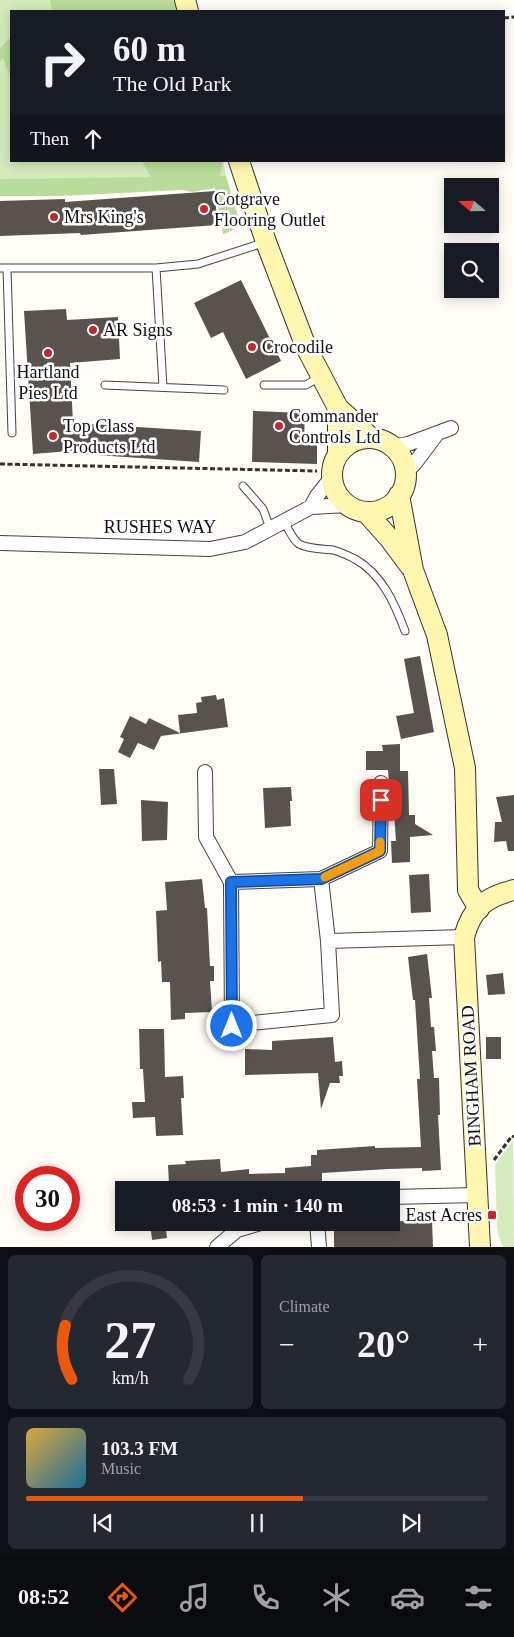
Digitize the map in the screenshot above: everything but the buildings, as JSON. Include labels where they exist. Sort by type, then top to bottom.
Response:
[{"type":"street","points":[[239,162],[266,242],[302,339],[338,408],[371,438]]},
{"type":"street","points":[[338,408],[338,454],[326,474],[311,507],[385,508],[393,503],[404,487],[405,473],[402,458],[392,447],[381,440],[362,439],[353,442],[338,454]]},
{"type":"street","points":[[392,447],[436,435],[451,428]]},
{"type":"street","points":[[405,473],[436,435]]},
{"type":"street","points":[[326,474],[341,499],[357,508],[390,539],[413,570]]},
{"type":"street","points":[[399,495],[413,570],[437,635],[465,768],[468,890],[478,909],[488,900],[514,890]]},
{"type":"street","name":"RUSHES WAY","points":[[0,542],[210,549],[244,542],[311,507]]},
{"type":"street","points":[[205,772],[206,837],[231,882],[232,1026],[332,1015],[328,941],[321,879]]},
{"type":"street","points":[[231,882],[321,879],[380,851],[381,783]]},
{"type":"street","name":"BINGHAM ROAD","points":[[478,909],[469,919],[464,937],[480,1247]]},
{"type":"street","points":[[328,941],[464,937]]},
{"type":"street","points":[[400,1197],[477,1195]]},
{"type":"street","points":[[217,1247],[236,1231]]},
{"type":"street","points":[[318,1231],[319,1247]]},
{"type":"lane","points":[[12,433],[4,268],[156,268],[198,264],[266,242]]},
{"type":"lane","points":[[156,268],[163,387]]},
{"type":"lane","points":[[264,385],[306,386],[321,376]]},
{"type":"lane","points":[[105,385],[224,390]]},
{"type":"lane","points":[[242,486],[263,509],[270,528]]},
{"type":"lane","points":[[284,521],[299,544],[336,551],[355,559],[368,568],[380,581],[397,609],[405,631]]},
{"type":"path","points":[[0,464],[326,474]]},
{"type":"path","points":[[476,1170],[492,1162],[512,1136],[514,1137]]},
{"type":"green space","points":[[0,0],[173,0],[177,10],[10,10],[10,162],[223,162],[226,176],[0,180]]},
{"type":"green space","points":[[50,0],[173,0],[177,10],[131,10],[130,8],[129,10],[52,10]]},
{"type":"green space","points":[[10,38],[10,76],[3,58],[0,61],[0,48]]},
{"type":"green space","points":[[143,162],[222,162],[220,176],[226,176],[239,219],[235,227],[223,234],[215,188],[192,192],[182,190],[60,196],[0,196],[0,179],[151,177]]},
{"type":"green space","points":[[513,1140],[514,1247],[503,1247],[498,1235],[497,1225],[495,1165]]},
{"type":"slow traffic","points":[[325,877],[380,851],[380,842]]},
{"type":"place","name":"Cotgrave Flooring Outlet","points":[[204,209]]},
{"type":"place","name":"Mrs King's","points":[[54,217]]},
{"type":"place","name":"AR Signs","points":[[93,330]]},
{"type":"place","name":"Crocodile","points":[[252,347]]},
{"type":"place","name":"Hartland Pies Ltd","points":[[48,353]]},
{"type":"place","name":"Commander Controls Ltd","points":[[279,426]]},
{"type":"place","name":"Top Class Products Ltd","points":[[53,436]]},
{"type":"place","name":"East Acres","points":[[492,1215]]},
{"type":"route","points":[[232,1026],[231,882],[321,879],[380,851],[381,800]]}]
